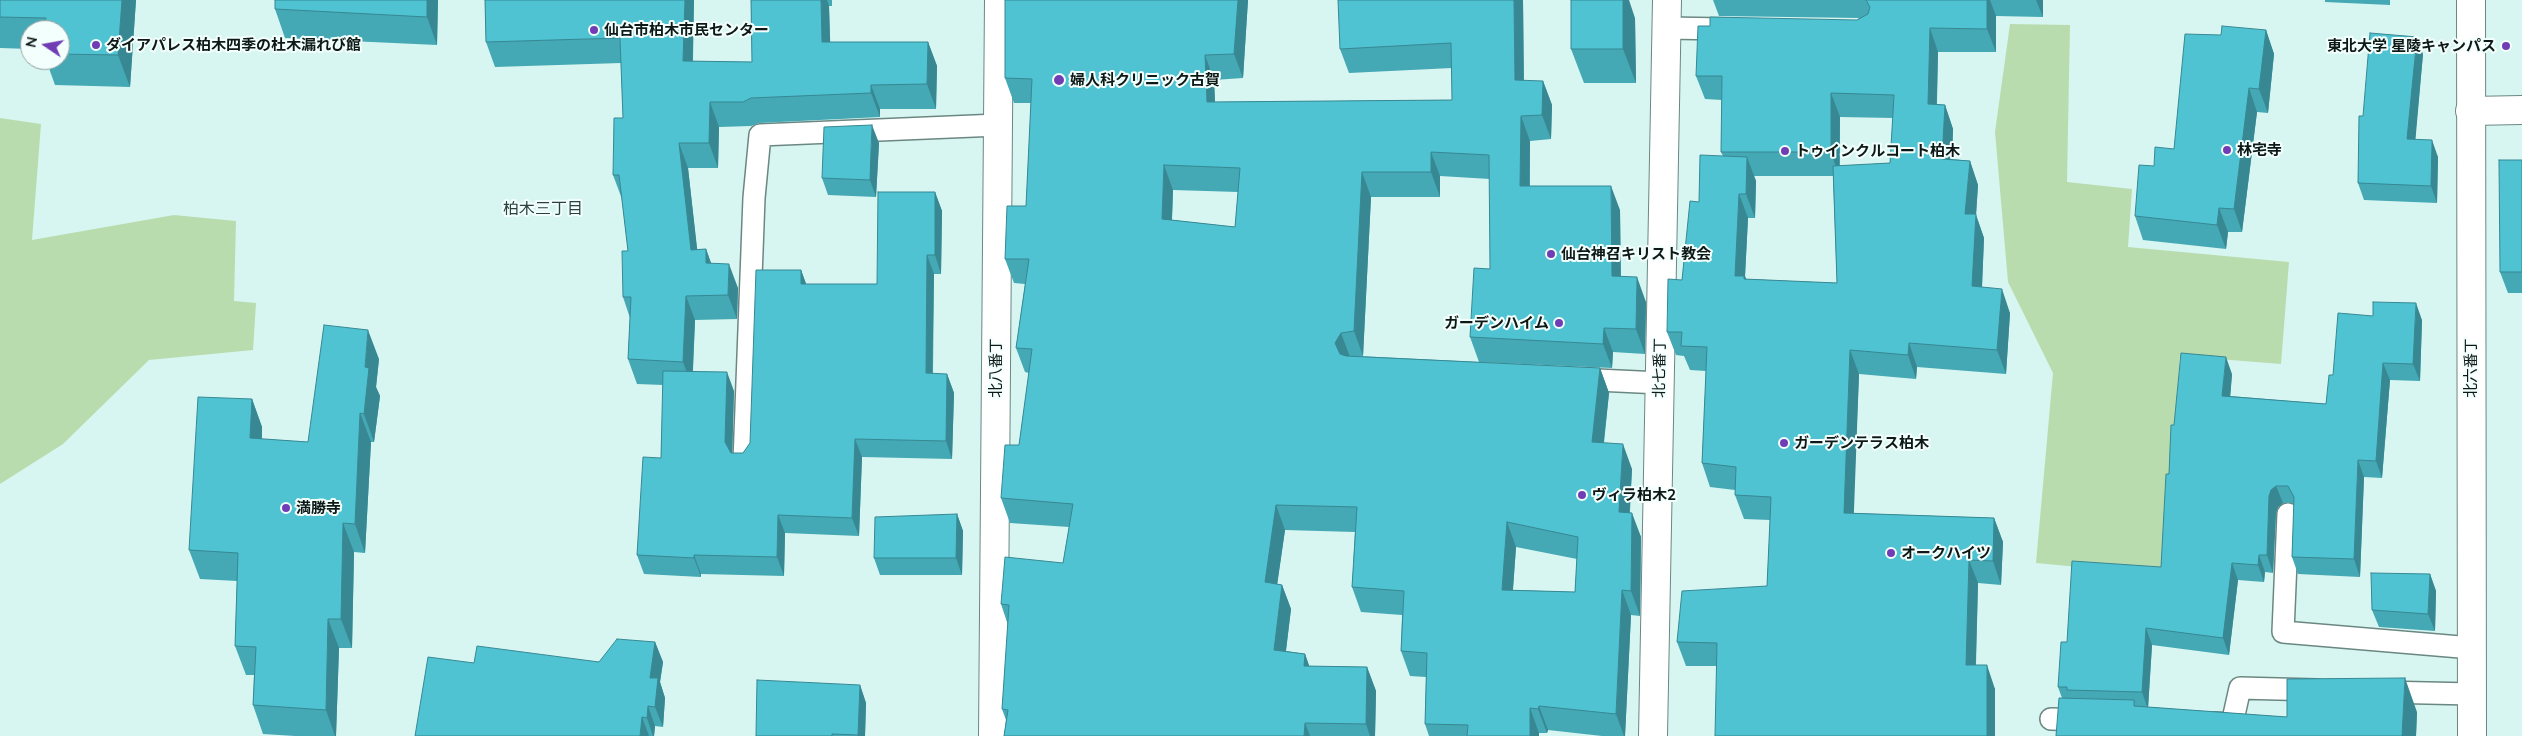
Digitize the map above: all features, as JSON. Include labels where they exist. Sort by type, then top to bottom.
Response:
[{"type":"street","name":"北八番丁","points":[[993,736],[999,0]]},
{"type":"street","name":"北七番丁","points":[[1653,736],[1667,0]]},
{"type":"street","name":"北六番丁","points":[[2471,0],[2472,736]]},
{"type":"street","points":[[2470,111],[2522,110]]},
{"type":"lane","points":[[1667,28],[1746,29]]},
{"type":"lane","points":[[744,461],[754,198],[760,135],[998,125]]},
{"type":"lane","points":[[1552,378],[1660,383]]},
{"type":"lane","points":[[2288,514],[2283,632],[2472,648]]},
{"type":"lane","points":[[2194,723],[2232,724],[2240,688],[2336,690]]},
{"type":"lane","points":[[2366,691],[2472,694]]},
{"type":"lane","points":[[2051,719],[2108,721]]},
{"type":"green space","points":[[2010,24],[2070,25],[2067,182],[2132,189],[2128,247],[2289,262],[2281,364],[2180,356],[2164,575],[2036,563],[2053,373],[2008,282],[1995,132]]},
{"type":"green space","points":[[0,118],[41,124],[32,240],[174,215],[236,221],[234,301],[256,303],[253,350],[149,360],[63,444],[0,484]]},
{"type":"building","points":[[0,0],[122,0],[118,55],[70,54],[70,20],[0,17]]},
{"type":"building","points":[[275,0],[427,0],[427,17],[275,9]]},
{"type":"building","points":[[485,0],[685,0],[683,61],[752,62],[751,0],[821,0],[822,42],[928,42],[927,84],[871,85],[871,93],[751,98],[743,102],[710,102],[709,143],[679,143],[691,250],[706,249],[706,263],[729,264],[728,295],[686,296],[683,362],[628,359],[631,297],[623,297],[622,251],[628,251],[619,175],[613,175],[614,118],[623,118],[620,38],[486,42]]},
{"type":"building","points":[[1005,0],[1238,0],[1234,54],[1205,55],[1207,102],[1452,100],[1451,43],[1340,49],[1338,0],[1514,0],[1515,80],[1543,81],[1542,115],[1521,116],[1520,186],[1611,186],[1612,276],[1637,277],[1636,329],[1604,328],[1603,344],[1470,337],[1474,268],[1490,269],[1489,155],[1431,152],[1431,172],[1362,172],[1354,331],[1341,333],[1335,343],[1340,354],[1346,356],[1600,368],[1592,442],[1623,444],[1619,512],[1632,513],[1631,591],[1622,590],[1616,714],[1539,706],[1538,709],[1530,708],[1530,736],[1467,736],[1468,725],[1425,724],[1427,653],[1401,651],[1404,591],[1352,587],[1357,507],[1276,505],[1265,582],[1282,585],[1274,650],[1305,654],[1304,666],[1367,667],[1366,724],[1305,723],[1304,736],[1004,736],[1008,710],[1002,709],[1009,605],[1001,604],[1005,557],[1063,563],[1073,504],[1001,498],[1005,445],[1019,445],[1032,349],[1016,348],[1029,259],[1005,259],[1007,206],[1026,206],[1032,79],[1005,78]],"holes":[[[1164,165],[1240,168],[1235,227],[1162,219]],[[1507,522],[1578,537],[1575,592],[1502,590]]]},
{"type":"building","points":[[1571,0],[1623,0],[1623,49],[1571,49]]},
{"type":"building","points":[[1866,0],[1987,0],[1987,29],[1930,28],[1928,104],[1945,105],[1942,159],[1970,161],[1965,214],[1976,214],[1972,286],[2002,289],[1997,350],[1909,343],[1908,355],[1850,350],[1844,513],[1994,518],[1993,561],[1969,560],[1966,665],[1987,665],[1987,736],[1715,736],[1717,643],[1677,642],[1682,591],[1767,586],[1771,497],[1735,495],[1736,467],[1702,463],[1707,347],[1681,346],[1682,332],[1667,332],[1668,279],[1682,280],[1690,201],[1699,202],[1700,155],[1747,157],[1746,194],[1739,194],[1735,276],[1744,276],[1744,279],[1837,283],[1833,166],[1890,163],[1894,95],[1831,93],[1831,152],[1721,152],[1722,76],[1696,76],[1698,26],[1710,26],[1710,17],[1857,20],[1868,14],[1870,7]]},
{"type":"building","name":"林宅寺","points":[[2222,26],[2266,30],[2259,89],[2249,88],[2234,209],[2219,208],[2217,225],[2135,216],[2139,165],[2154,166],[2155,147],[2174,149],[2185,34],[2221,35]]},
{"type":"building","points":[[2370,33],[2417,37],[2407,139],[2432,140],[2431,186],[2358,183],[2359,116],[2363,116]]},
{"type":"building","points":[[872,125],[870,180],[822,178],[824,127]]},
{"type":"building","points":[[2499,160],[2522,160],[2522,272],[2500,272]]},
{"type":"building","points":[[878,192],[935,192],[935,255],[927,255],[926,373],[947,374],[946,441],[855,439],[852,518],[778,515],[777,557],[694,555],[694,558],[637,555],[643,457],[661,458],[663,371],[727,372],[725,442],[731,453],[743,453],[750,443],[756,270],[801,270],[801,284],[877,284]]},
{"type":"building","points":[[2373,302],[2416,303],[2413,364],[2383,363],[2376,461],[2358,460],[2354,559],[2292,557],[2294,497],[2288,486],[2276,486],[2271,490],[2269,496],[2267,555],[2259,555],[2258,565],[2232,563],[2223,638],[2146,628],[2142,692],[2067,690],[2067,687],[2058,687],[2061,642],[2067,642],[2072,561],[2161,567],[2166,474],[2169,474],[2171,425],[2174,425],[2181,353],[2226,357],[2222,396],[2326,404],[2329,375],[2333,375],[2338,313],[2373,316]]},
{"type":"building","name":"満勝寺","points":[[324,325],[368,330],[365,367],[369,368],[364,414],[360,413],[355,524],[343,523],[341,619],[328,619],[326,710],[253,705],[256,647],[235,646],[238,553],[189,550],[198,397],[252,399],[250,438],[308,442]]},
{"type":"building","points":[[957,514],[956,558],[874,558],[875,517]]},
{"type":"building","points":[[2371,573],[2430,574],[2428,614],[2372,610]]},
{"type":"building","points":[[617,639],[655,642],[650,678],[658,678],[655,707],[648,706],[647,718],[642,717],[640,736],[415,736],[428,657],[474,663],[477,646],[599,662]]},
{"type":"building","points":[[2405,678],[2402,736],[2056,736],[2059,698],[2134,700],[2134,706],[2287,717],[2287,679]]},
{"type":"building","points":[[757,680],[860,685],[858,735],[756,736]]},
{"type":"place","name":"仙台市柏木市民センター","points":[[594,30]]},
{"type":"place","name":"ダイアパレス柏木四季の杜木漏れび館","points":[[96,45]]},
{"type":"place","name":"東北大学 星陵キャンパス","points":[[2506,46]]},
{"type":"place","name":"婦人科クリニック古賀","points":[[1059,80]]},
{"type":"place","name":"林宅寺","points":[[2227,150]]},
{"type":"place","name":"トゥインクルコート柏木","points":[[1785,151]]},
{"type":"place","name":"仙台神召キリスト教会","points":[[1551,254]]},
{"type":"place","name":"ガーデンハイム","points":[[1559,323]]},
{"type":"place","name":"ガーデンテラス柏木","points":[[1784,443]]},
{"type":"place","name":"ヴィラ柏木2","points":[[1582,495]]},
{"type":"place","name":"満勝寺","points":[[286,508]]},
{"type":"place","name":"オークハイツ","points":[[1891,553]]},
{"type":"district","name":"柏木三丁目","points":[[543,209]]}]
